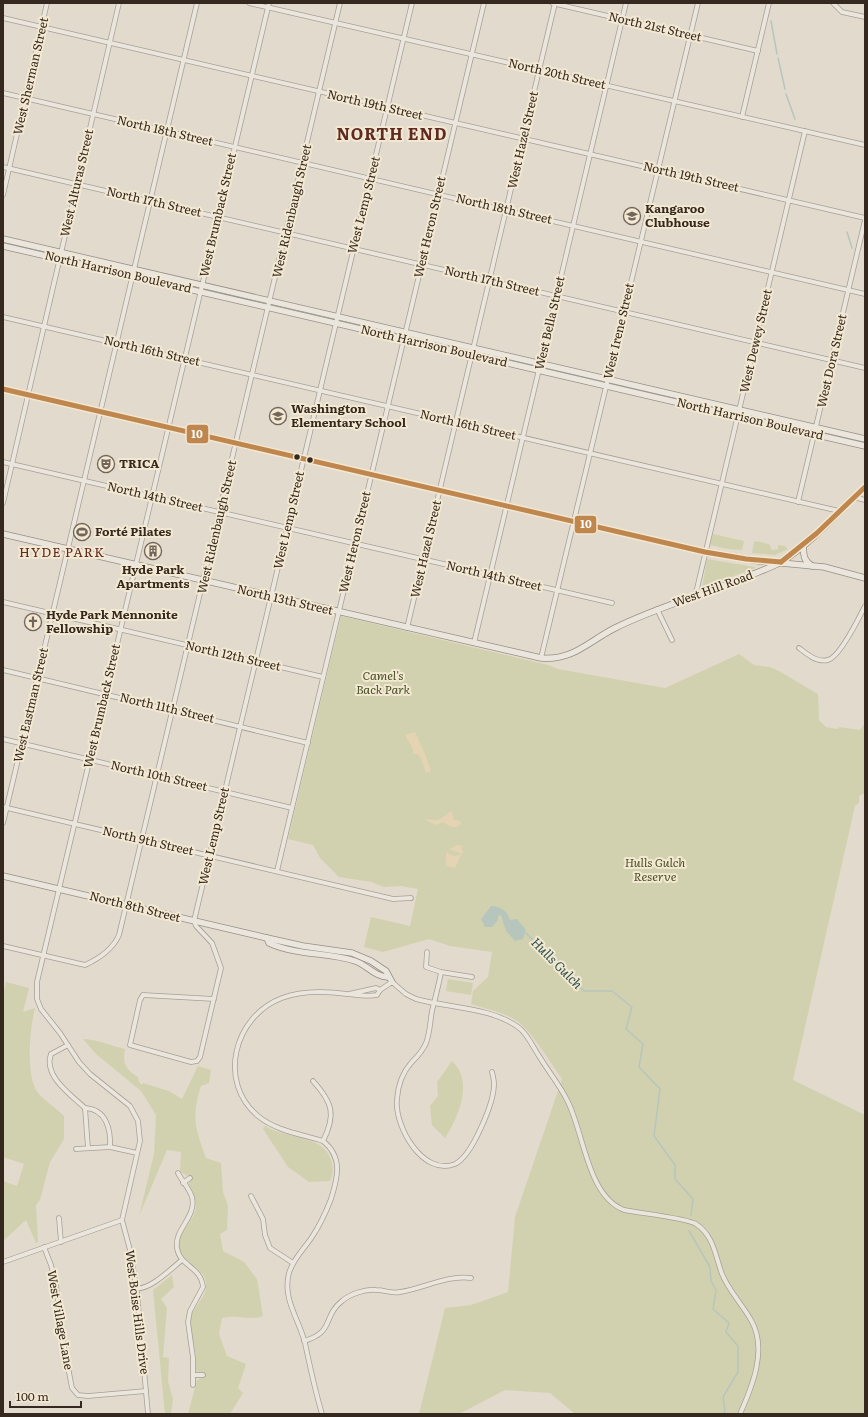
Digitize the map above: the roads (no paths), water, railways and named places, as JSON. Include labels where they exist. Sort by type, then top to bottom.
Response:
[{"type":"street","name":"West Sherman Street","points":[[3,195],[47,3]]},
{"type":"street","name":"West Alturas Street","points":[[3,503],[119,3]]},
{"type":"street","name":"West Eastman Street","points":[[3,823],[5,807],[38,678],[197,3]]},
{"type":"street","name":"North 20th Street","points":[[249,3],[269,5],[404,39],[865,145]]},
{"type":"street","name":"West Ridenbaugh Street","points":[[43,955],[85,965],[94,961],[114,944],[119,935],[340,3]]},
{"type":"street","name":"West Lemp Street","points":[[194,921],[412,3]]},
{"type":"street","name":"West Heron Street","points":[[277,871],[484,3]]},
{"type":"street","name":"North 21st Street","points":[[554,3],[758,51]]},
{"type":"street","name":"West Hazel Street","points":[[407,628],[554,3]]},
{"type":"street","name":"West Bella Street","points":[[474,643],[626,3]]},
{"type":"street","name":"West Irene Street","points":[[541,658],[698,3]]},
{"type":"street","points":[[742,117],[769,3]]},
{"type":"street","points":[[833,3],[842,12],[865,17]]},
{"type":"street","name":"West Brumback Street","points":[[36,988],[135,564],[269,5]]},
{"type":"street","name":"North 19th Street","points":[[3,18],[789,200],[865,219]]},
{"type":"street","name":"North 18th Street","points":[[3,93],[438,193],[865,294]]},
{"type":"street","name":"West Dewey Street","points":[[695,597],[806,131]]},
{"type":"street","name":"North 17th Street","points":[[3,167],[865,368]]},
{"type":"street","name":"West Dora Street","points":[[798,502],[865,219]]},
{"type":"street","name":"North Harrison Boulevard","points":[[3,239],[338,316],[472,355],[738,416],[865,439]]},
{"type":"street","name":"North Harrison Boulevard","points":[[3,246],[336,323],[473,348],[739,410],[865,446]]},
{"type":"street","name":"North 16th Street","points":[[3,317],[839,511]]},
{"type":"street","points":[[3,389],[371,476],[705,552],[746,559],[812,566],[844,572],[865,578]]},
{"type":"street","name":"North 14th Street","points":[[3,462],[612,604]]},
{"type":"street","name":"West Hill Road","points":[[567,656],[610,631],[657,609],[695,597],[781,562],[803,545],[865,487]]},
{"type":"street","points":[[854,497],[865,500]]},
{"type":"street","name":"North 13th Street","points":[[3,534],[68,548],[339,613],[541,658],[554,659],[567,656]]},
{"type":"street","points":[[803,545],[803,557],[805,561],[812,566]]},
{"type":"street","name":"North 12th Street","points":[[3,602],[323,678]]},
{"type":"street","points":[[799,648],[820,660],[828,660],[834,657],[852,630],[865,606]]},
{"type":"street","points":[[657,609],[672,640]]},
{"type":"street","name":"North 11th Street","points":[[3,670],[308,743]]},
{"type":"street","name":"North 10th Street","points":[[3,739],[292,808]]},
{"type":"street","name":"North 9th Street","points":[[5,807],[394,898],[411,898]]},
{"type":"street","name":"North 8th Street","points":[[3,876],[267,938],[269,943],[289,950],[355,960],[368,967],[381,977],[390,980],[406,994],[434,1004],[488,1013],[503,1018],[520,1028],[567,1100],[598,1186],[615,1206],[624,1210],[695,1223],[708,1235],[714,1244],[722,1273],[729,1288],[752,1322],[756,1338],[756,1375],[740,1414]]},
{"type":"street","points":[[194,921],[196,926],[212,943],[220,963],[221,970],[214,1000],[200,1057],[197,1061],[192,1062],[130,1045],[138,1005],[143,995],[214,1000]]},
{"type":"street","points":[[3,946],[43,955]]},
{"type":"street","points":[[427,952],[426,968],[472,977]]},
{"type":"street","points":[[441,972],[426,1044],[403,1076],[397,1100],[400,1123],[405,1135],[415,1149],[427,1160],[436,1165],[445,1166],[454,1164],[465,1158],[476,1139],[488,1110],[494,1084],[492,1072]]},
{"type":"street","points":[[322,1414],[314,1390],[304,1341],[290,1306],[287,1291],[289,1273],[293,1263],[321,1222],[337,1181],[338,1172],[336,1158],[328,1145],[322,1141],[279,1128],[257,1116],[239,1089],[234,1058],[238,1042],[248,1022],[263,1008],[280,998],[300,992],[327,992],[349,994],[358,997],[377,995],[390,980]]},
{"type":"street","name":"West Boise Hills Drive","points":[[36,988],[37,999],[41,1009],[79,1062],[90,1074],[123,1098],[135,1113],[140,1131],[137,1153],[122,1220],[130,1250],[136,1288],[148,1414]]},
{"type":"street","points":[[349,994],[376,988],[380,990]]},
{"type":"street","points":[[68,1045],[51,1054],[50,1064],[60,1084],[86,1108],[98,1111],[104,1117],[108,1126],[110,1147]]},
{"type":"street","points":[[313,1081],[324,1094],[330,1109],[330,1124],[322,1141]]},
{"type":"street","points":[[86,1108],[88,1148]]},
{"type":"street","points":[[76,1149],[110,1147],[137,1153]]},
{"type":"street","points":[[178,1173],[191,1195],[193,1207],[177,1240],[177,1251],[182,1260],[201,1276],[203,1282],[202,1292],[190,1311],[188,1322],[195,1375],[193,1385]]},
{"type":"street","points":[[183,1183],[190,1178]]},
{"type":"street","points":[[251,1196],[263,1219],[265,1235],[270,1248],[293,1263]]},
{"type":"street","points":[[59,1218],[61,1242]]},
{"type":"street","points":[[3,1262],[122,1220]]},
{"type":"street","name":"West Village Lane","points":[[44,1247],[51,1265],[56,1285],[63,1341],[72,1388],[78,1395],[88,1396],[146,1391]]},
{"type":"street","points":[[136,1288],[140,1289],[151,1285],[182,1260]]},
{"type":"street","points":[[304,1341],[321,1334],[337,1306],[342,1300],[353,1295],[377,1290],[398,1293],[454,1277],[471,1278]]},
{"type":"street","points":[[195,1375],[203,1375]]},
{"type":"waterway","points":[[771,21],[777,54]]},
{"type":"waterway","points":[[778,58],[785,89]]},
{"type":"waterway","points":[[786,94],[795,119]]},
{"type":"waterway","points":[[847,232],[852,248]]},
{"type":"waterway","name":"Hulls Gulch","points":[[526,933],[584,991],[612,991],[632,1007],[626,1029],[643,1044],[639,1067],[660,1089],[654,1136],[675,1165],[675,1179],[693,1199],[691,1215]]},
{"type":"waterway","name":"Hulls Gulch","points":[[689,1231],[710,1267],[711,1281],[716,1290],[713,1309],[729,1323],[726,1332],[738,1346],[738,1372],[723,1397],[725,1412],[723,1414]]},
{"type":"place","name":"Kangaroo Clubhouse","points":[[632,216]]},
{"type":"place","name":"Washington Elementary School","points":[[278,416]]},
{"type":"place","name":"TRICA","points":[[106,464]]},
{"type":"place","name":"Forté Pilates","points":[[82,532]]},
{"type":"place","name":"Hyde Park Apartments","points":[[153,551]]},
{"type":"place","name":"Hyde Park Mennonite Fellowship","points":[[33,622]]},
{"type":"district","name":"NORTH END","points":[[392,134]]},
{"type":"district","name":"HYDE PARK","points":[[62,552]]},
{"type":"park label","name":"Camel's Back Park","points":[[383,683]]},
{"type":"park label","name":"Hulls Gulch Reserve","points":[[655,870]]}]
